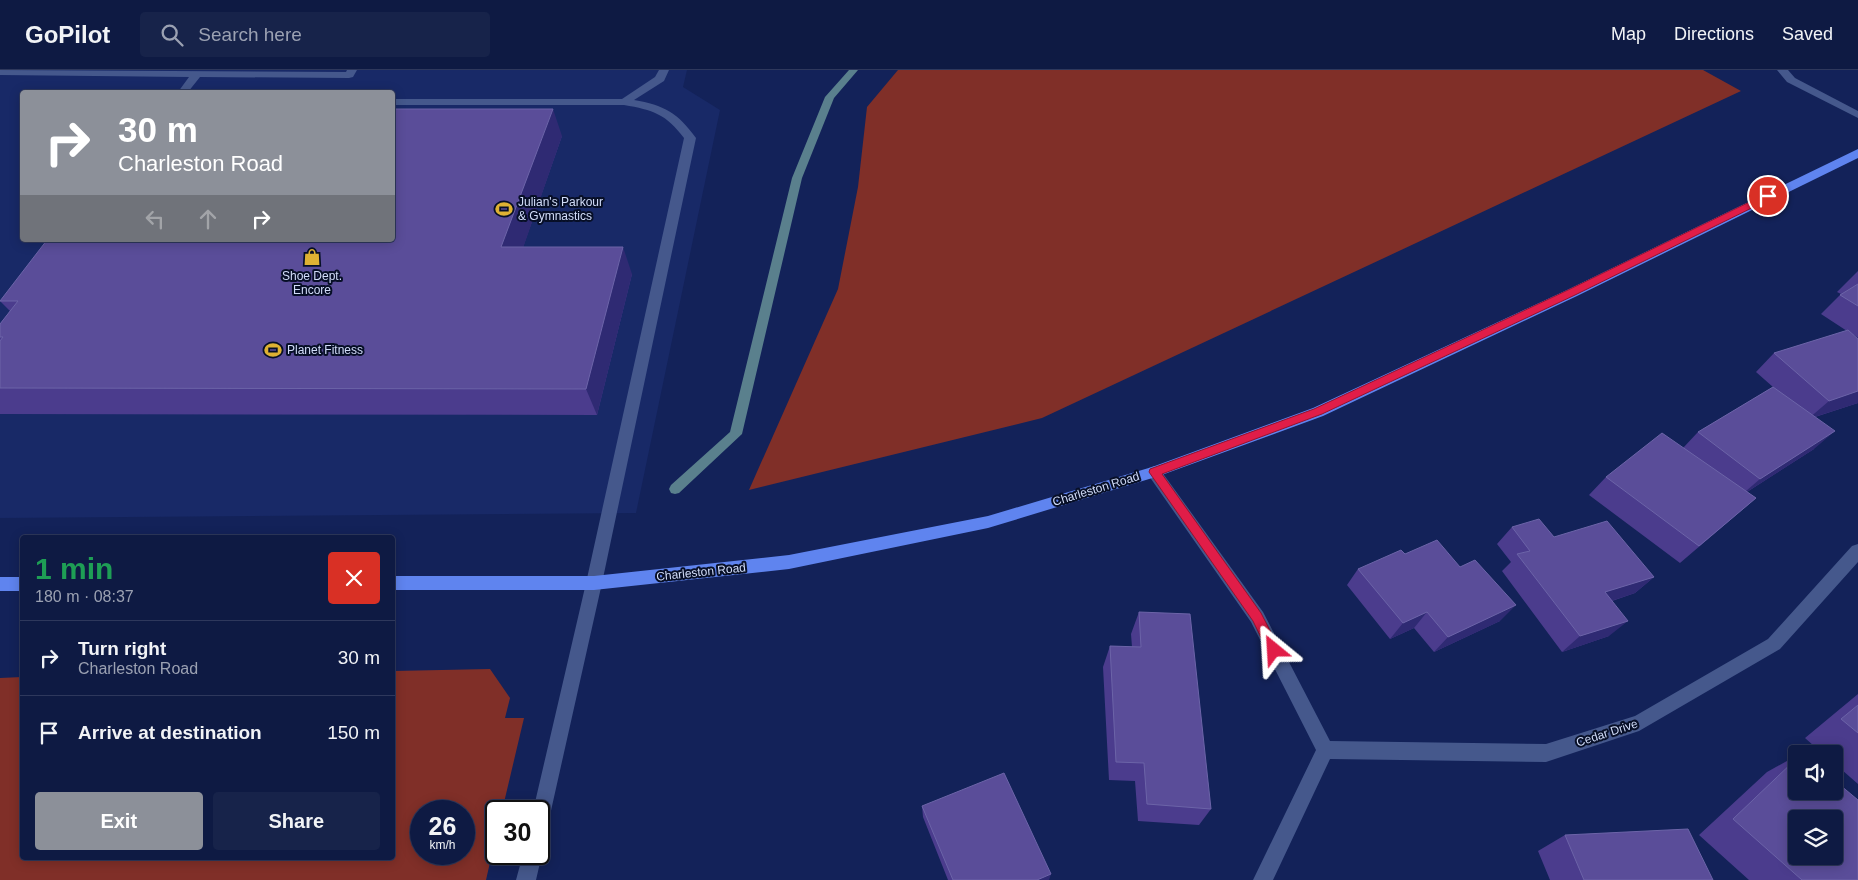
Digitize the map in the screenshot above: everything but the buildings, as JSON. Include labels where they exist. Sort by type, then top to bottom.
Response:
[{"type":"main road","name":"Charleston Road","points":[[395,583],[594,583],[798,560],[988,522],[1154,472],[1318,412],[1572,293],[1858,152]]},
{"type":"main road","points":[[0,584],[20,584]]},
{"type":"street","points":[[0,72],[349,75],[352,70]]},
{"type":"street","points":[[624,102],[660,79],[664,70]]},
{"type":"street","points":[[1782,70],[1791,80],[1858,115]]},
{"type":"street","points":[[185,90],[198,74]]},
{"type":"street","points":[[395,102],[624,102],[658,107],[677,120],[690,138],[594,583],[544,800]]},
{"type":"street","points":[[1154,472],[1257,617],[1325,750],[1263,880]]},
{"type":"street","name":"Cedar Drive","points":[[1325,750],[1546,753],[1639,723],[1774,644],[1858,551]]},
{"type":"street","points":[[526,880],[529,865]]},
{"type":"shaded area","points":[[0,70],[687,70],[683,87],[720,110],[636,513],[0,518]]},
{"type":"shaded area","points":[[898,70],[1703,70],[1741,91],[1042,418],[749,490],[838,289],[858,187],[867,107]]},
{"type":"shaded area","points":[[490,669],[510,698],[505,718],[524,718],[505,800],[485,800],[485,865],[489,865],[486,880],[0,880],[0,678],[20,677],[20,860],[395,860],[395,671]]},
{"type":"waterway","points":[[675,489],[736,434],[797,178],[830,97],[854,70]]},
{"type":"place","name":"Julian's Parkour & Gymnastics","points":[[504,209]]},
{"type":"place","name":"Shoe Dept. Encore","points":[[312,257]]},
{"type":"place","name":"Planet Fitness","points":[[273,350]]},
{"type":"route","points":[[1274,650],[1257,617],[1154,472],[1318,412],[1572,293],[1768,196]]}]
